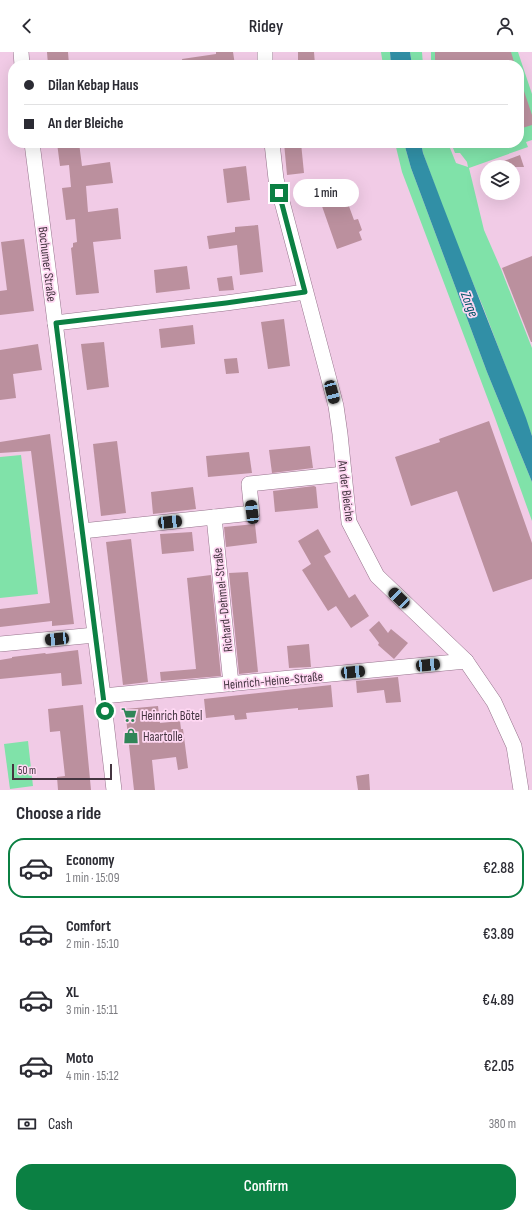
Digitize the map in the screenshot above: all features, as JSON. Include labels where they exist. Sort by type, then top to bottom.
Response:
[{"type":"street","name":"Bochumer Straße","points":[[33,148],[114,790]]},
{"type":"street","name":"An der Bleiche","points":[[273,148],[276,179],[336,406],[348,522],[377,576],[466,662],[494,702],[514,746],[521,790]]},
{"type":"street","points":[[56,323],[305,292]]},
{"type":"street","points":[[82,531],[252,512],[249,484],[344,474]]},
{"type":"street","name":"Richard-Dehmel-Straße","points":[[214,517],[231,684]]},
{"type":"street","points":[[0,644],[95,635]]},
{"type":"street","name":"Heinrich-Heine-Straße","points":[[103,696],[466,662]]},
{"type":"green space","points":[[381,52],[390,52],[391,60],[382,60]]},
{"type":"green space","points":[[410,52],[422,52],[423,60],[411,60]]},
{"type":"green space","points":[[431,52],[518,52],[521,60],[431,60]]},
{"type":"green space","points":[[524,70],[532,94],[532,140],[526,142],[528,147],[491,160],[480,160],[480,164],[469,168],[484,230],[532,348],[532,436],[483,307],[452,233],[422,148],[450,148],[456,163],[468,167],[467,162],[460,153],[455,153],[453,148],[524,148]]},
{"type":"green space","points":[[396,148],[405,148],[411,168],[487,372],[532,482],[532,521],[495,418],[402,172]]},
{"type":"green space","points":[[21,455],[38,594],[0,598],[0,457]]},
{"type":"green space","points":[[28,741],[33,786],[10,789],[4,744]]},
{"type":"water","points":[[390,52],[410,52],[411,60],[391,60]]},
{"type":"water","name":"Zorge","points":[[405,148],[422,148],[532,436],[532,482],[487,372],[411,168]]},
{"type":"building","points":[[47,52],[68,52],[69,60],[48,60]]},
{"type":"building","points":[[216,52],[233,52],[234,60],[182,59],[216,54]]},
{"type":"building","points":[[298,52],[314,52],[315,60],[298,60]]},
{"type":"building","points":[[435,52],[511,52],[513,60],[435,60]]},
{"type":"building","points":[[524,91],[532,115],[532,125],[524,127]]},
{"type":"building","points":[[58,148],[80,148],[82,166],[110,162],[113,183],[86,186],[88,212],[118,208],[121,239],[93,242],[99,293],[76,295],[71,248],[73,247],[73,243],[77,242],[75,219],[66,220],[62,188],[71,187],[69,165],[60,166]]},
{"type":"building","points":[[284,148],[302,148],[304,173],[287,175]]},
{"type":"building","points":[[520,155],[524,167],[520,167],[520,160],[507,160]]},
{"type":"building","points":[[246,166],[250,200],[227,203],[223,169]]},
{"type":"building","points":[[351,181],[356,195],[346,198],[354,220],[358,219],[362,230],[359,232],[362,240],[337,249],[317,192]]},
{"type":"building","points":[[258,225],[263,272],[240,275],[237,245],[209,249],[207,236],[235,232],[235,227]]},
{"type":"building","points":[[24,239],[34,311],[0,315],[0,291],[7,290],[1,242]]},
{"type":"building","points":[[532,256],[532,342],[531,342],[502,268]]},
{"type":"building","points":[[187,266],[190,289],[156,293],[154,270]]},
{"type":"building","points":[[232,276],[234,290],[219,291],[217,278]]},
{"type":"building","points":[[284,319],[290,366],[268,369],[261,322]]},
{"type":"building","points":[[193,325],[195,344],[161,348],[159,329]]},
{"type":"building","points":[[104,342],[109,387],[87,390],[81,344]]},
{"type":"building","points":[[38,344],[42,370],[13,374],[16,398],[0,400],[0,350]]},
{"type":"building","points":[[237,358],[239,373],[226,374],[224,359]]},
{"type":"building","points":[[489,421],[532,543],[532,579],[493,592],[457,491],[411,506],[395,457],[440,442],[439,439]]},
{"type":"building","points":[[50,434],[74,624],[52,626],[52,621],[0,627],[0,609],[50,603],[31,451],[0,453],[0,442]]},
{"type":"building","points":[[117,441],[126,513],[101,516],[93,444]]},
{"type":"building","points":[[310,446],[313,468],[272,473],[269,450]]},
{"type":"building","points":[[249,452],[252,473],[208,477],[206,456]]},
{"type":"building","points":[[193,487],[196,509],[153,514],[151,492]]},
{"type":"building","points":[[316,487],[318,508],[275,512],[273,491]]},
{"type":"building","points":[[255,524],[257,543],[226,547],[224,527]]},
{"type":"building","points":[[318,529],[331,552],[324,556],[349,598],[355,594],[369,616],[351,628],[336,606],[328,611],[302,570],[311,564],[298,541]]},
{"type":"building","points":[[192,532],[194,551],[162,554],[160,534]]},
{"type":"building","points":[[131,539],[148,682],[123,685],[106,542]]},
{"type":"building","points":[[248,572],[258,672],[239,674],[229,573]]},
{"type":"building","points":[[211,575],[221,676],[161,681],[160,672],[196,669],[187,578]]},
{"type":"building","points":[[379,621],[388,633],[391,629],[408,643],[394,659],[378,645],[379,643],[369,630]]},
{"type":"building","points":[[309,644],[311,667],[289,668],[287,646]]},
{"type":"building","points":[[78,650],[82,684],[62,686],[61,673],[0,679],[0,660],[12,657]]},
{"type":"building","points":[[398,677],[401,702],[386,703],[384,690],[357,693],[356,681]]},
{"type":"building","points":[[331,685],[333,707],[298,710],[298,708],[246,713],[247,719],[235,720],[234,715],[206,718],[204,699]]},
{"type":"building","points":[[83,705],[91,790],[58,790],[57,777],[65,776],[60,731],[50,732],[48,709]]},
{"type":"building","points":[[158,706],[160,723],[180,721],[181,729],[183,729],[188,768],[178,770],[176,757],[152,760],[155,790],[134,790],[125,709]]},
{"type":"building","points":[[369,774],[370,790],[358,790],[356,776]]},
{"type":"place","name":"Heinrich Bötel","points":[[129,715]]},
{"type":"place","name":"Haartolle","points":[[131,736]]},
{"type":"route","points":[[105,711],[56,323],[305,292],[279,193]]}]
